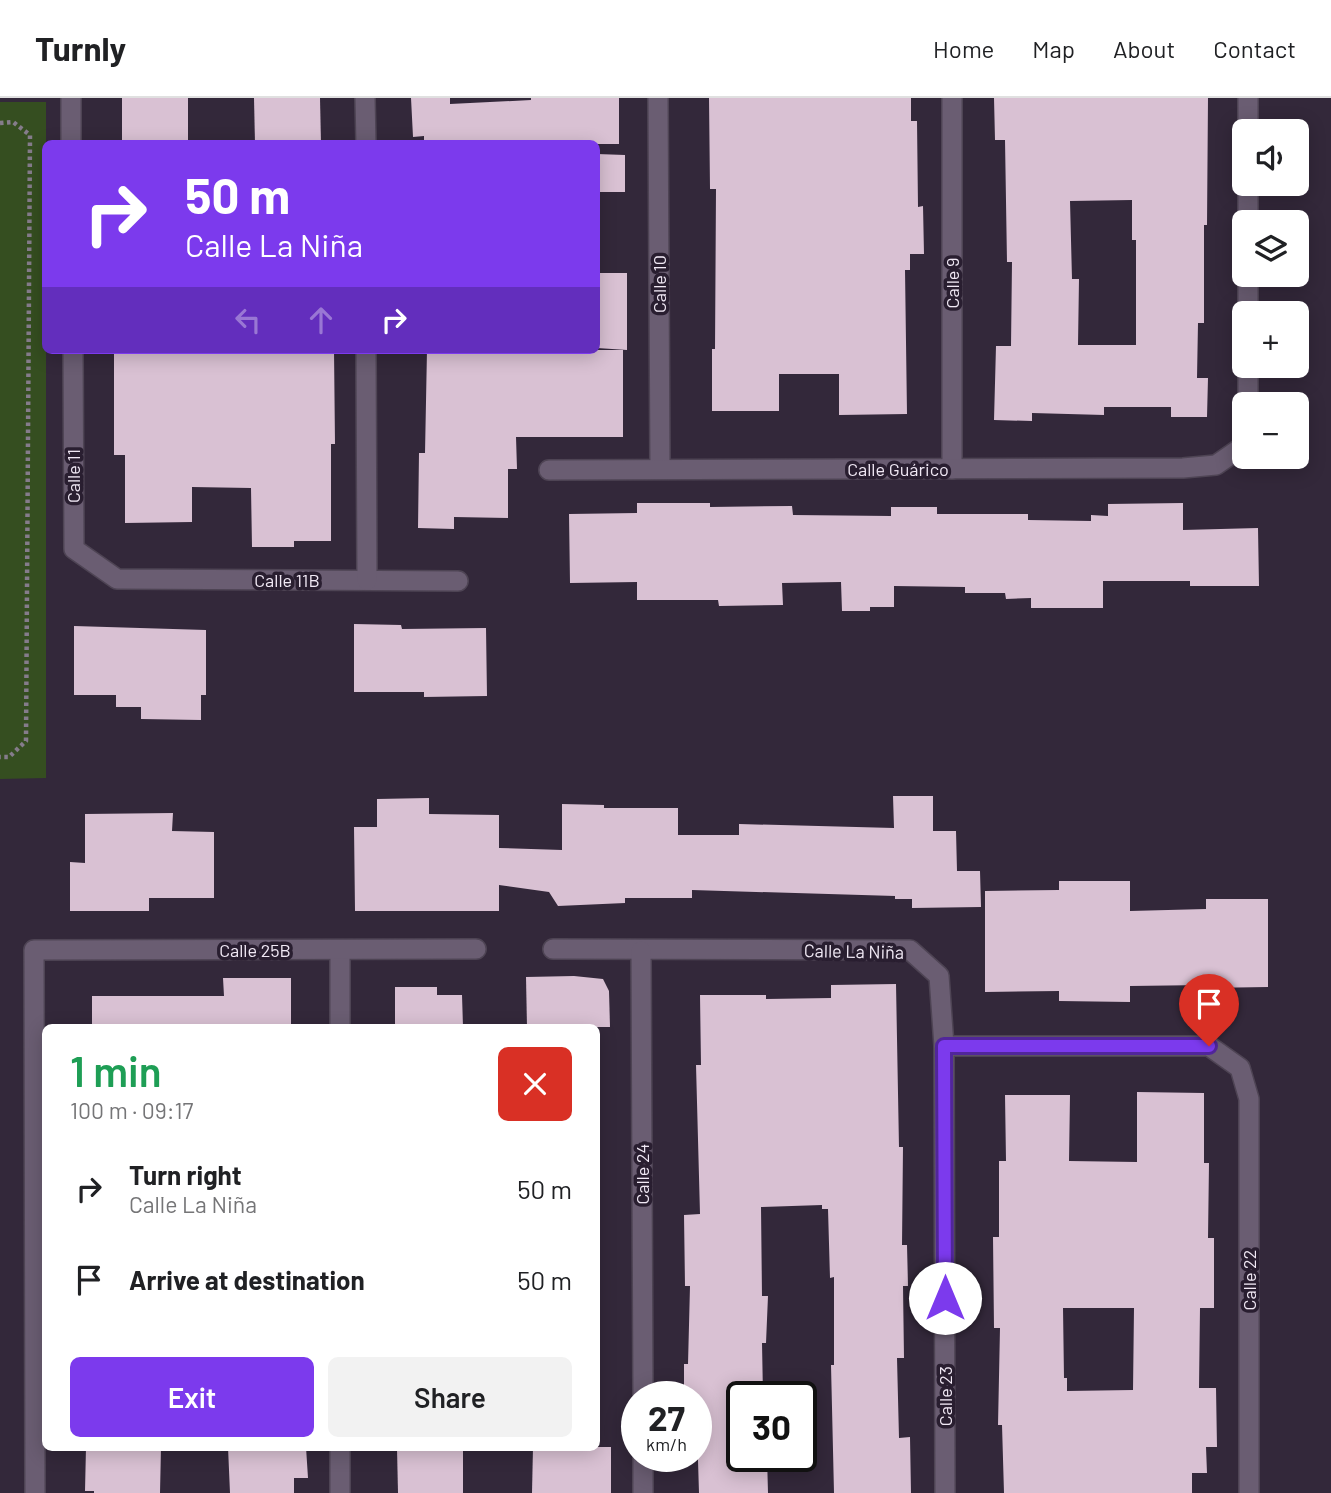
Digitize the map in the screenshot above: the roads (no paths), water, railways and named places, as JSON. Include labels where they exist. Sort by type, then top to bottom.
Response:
[{"type":"street","points":[[71,98],[71,140]]},
{"type":"street","points":[[365,98],[366,140]]},
{"type":"street","name":"Calle 10","points":[[658,98],[660,469]]},
{"type":"street","name":"Calle 9","points":[[952,98],[953,469]]},
{"type":"street","points":[[1248,98],[1248,119]]},
{"type":"street","name":"Calle 11","points":[[73,354],[74,549],[117,579]]},
{"type":"street","points":[[366,354],[367,580]]},
{"type":"street","name":"Calle Guárico","points":[[549,470],[1183,468],[1216,465],[1232,451]]},
{"type":"street","name":"Calle 11B","points":[[117,579],[458,581]]},
{"type":"street","name":"Calle 25B","points":[[35,1493],[34,950],[476,949]]},
{"type":"street","name":"Calle La Niña","points":[[553,949],[910,950],[939,976],[944,1046]]},
{"type":"street","points":[[340,950],[340,1024]]},
{"type":"street","name":"Calle 24","points":[[641,951],[643,1381]]},
{"type":"street","name":"Calle 22","points":[[944,1046],[1209,1046],[1240,1068],[1249,1099],[1249,1493]]},
{"type":"street","name":"Calle 23","points":[[944,1046],[945,1493]]},
{"type":"street","points":[[340,1451],[340,1493]]},
{"type":"street","points":[[643,1472],[643,1493]]}]
